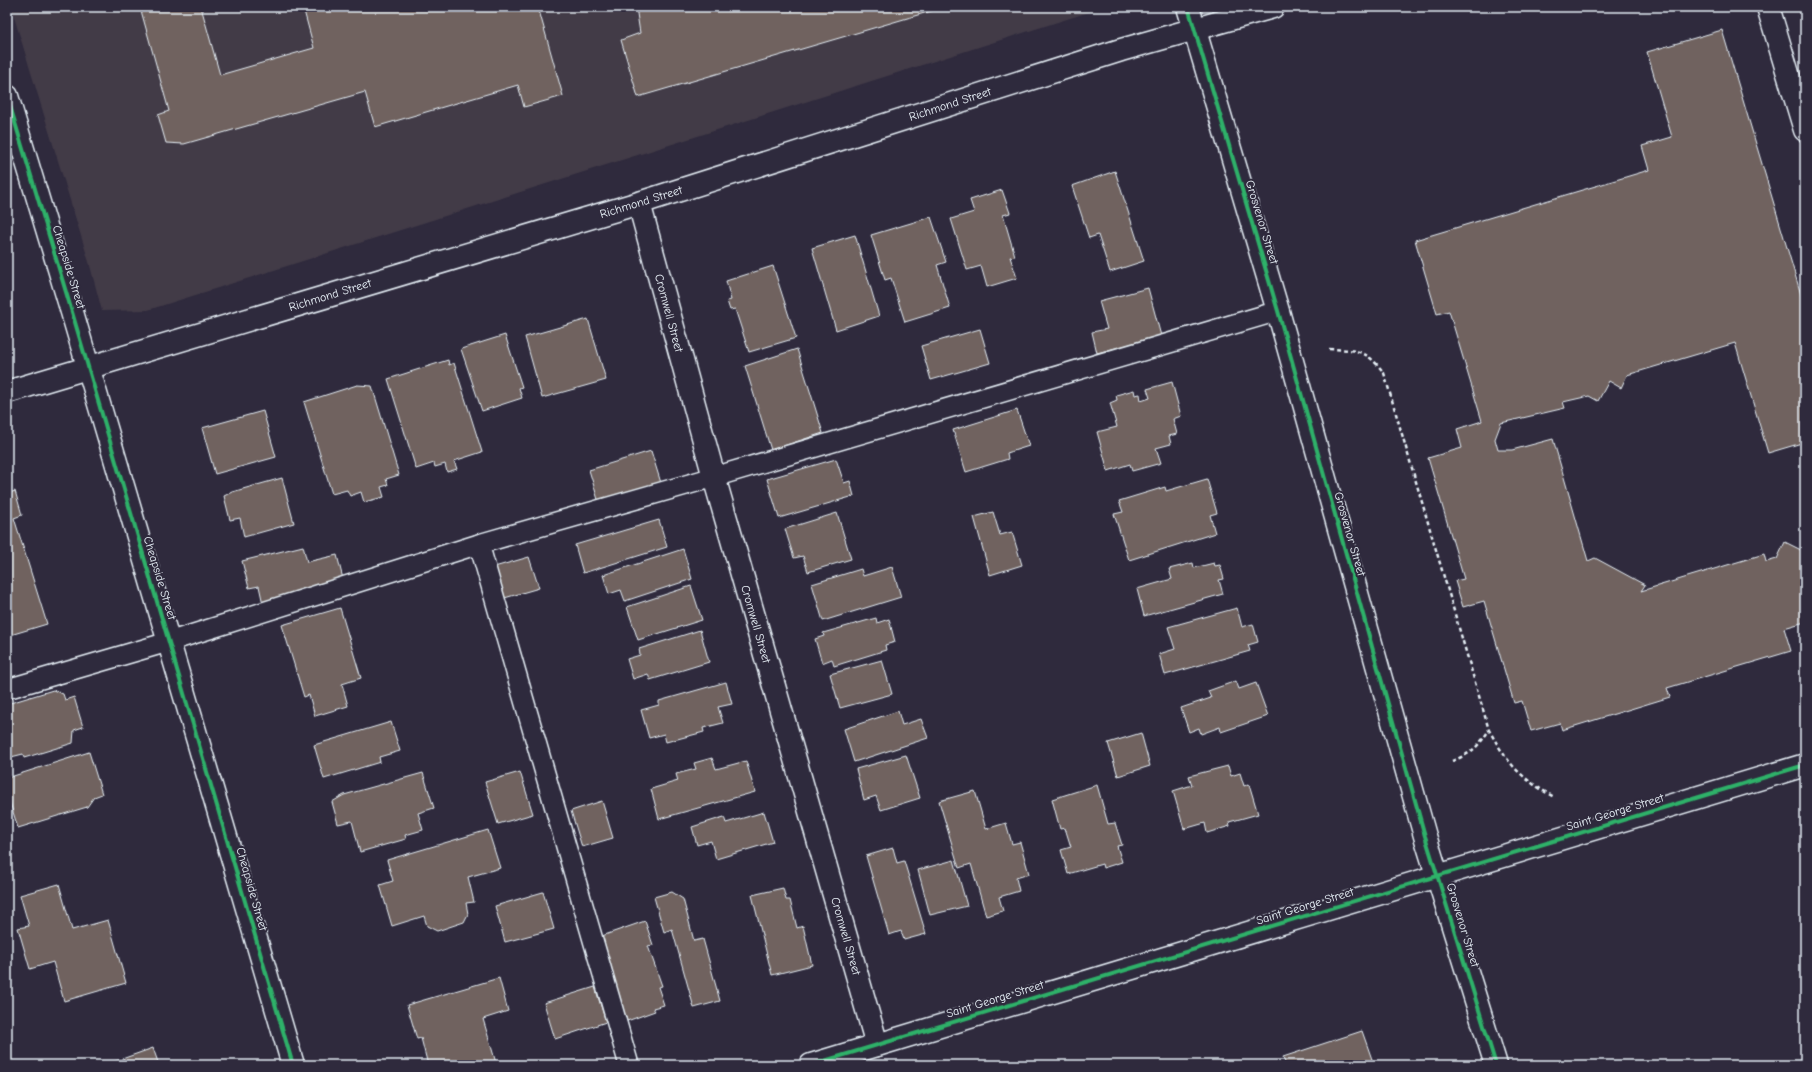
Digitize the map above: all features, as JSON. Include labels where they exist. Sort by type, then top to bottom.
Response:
[{"type":"street","name":"Grosvenor Street","points":[[1188,7],[1278,311],[1401,751],[1496,1065]]},
{"type":"street","name":"Richmond Street","points":[[7,392],[639,203],[1114,52],[1273,7]]},
{"type":"street","points":[[1768,7],[1805,130]]},
{"type":"street","name":"Cheapside Street","points":[[7,96],[293,1065]]},
{"type":"street","name":"Cromwell Street","points":[[639,203],[714,477],[877,1045]]},
{"type":"street","name":"Saint George Street","points":[[811,1065],[1805,765]]},
{"type":"lane","points":[[7,689],[168,642],[479,544],[714,477],[1278,311]]},
{"type":"lane","points":[[479,544],[629,1065]]},
{"type":"path","points":[[1329,349],[1350,349],[1364,352],[1384,373],[1489,730],[1511,765],[1532,784],[1554,797]]},
{"type":"path","points":[[1452,761],[1469,755],[1482,741],[1489,730]]},
{"type":"shaded area","points":[[11,7],[1105,7],[148,310],[102,311],[89,262]]},
{"type":"building","points":[[140,7],[201,7],[220,75],[314,48],[303,7],[538,7],[563,96],[524,107],[518,85],[375,127],[365,92],[184,144],[166,143],[158,115],[169,111]]},
{"type":"building","points":[[636,7],[945,7],[638,97],[621,40],[640,33]]},
{"type":"building","points":[[1722,30],[1805,308],[1805,442],[1768,453],[1735,343],[1627,375],[1621,388],[1609,381],[1598,401],[1589,396],[1563,402],[1565,408],[1501,423],[1495,439],[1498,450],[1512,450],[1553,439],[1588,561],[1595,558],[1645,585],[1641,591],[1764,554],[1766,562],[1777,559],[1785,542],[1805,552],[1805,622],[1784,628],[1791,651],[1667,688],[1670,697],[1562,730],[1560,723],[1531,731],[1522,701],[1514,703],[1484,601],[1463,607],[1455,581],[1464,579],[1428,458],[1462,448],[1457,429],[1482,421],[1449,311],[1437,314],[1415,240],[1649,170],[1642,146],[1672,137],[1647,52]]},
{"type":"building","points":[[1115,171],[1144,261],[1110,272],[1098,235],[1089,238],[1072,186]]},
{"type":"building","points":[[1002,190],[1010,213],[1003,215],[1015,256],[1010,257],[1017,278],[987,287],[981,266],[967,270],[951,219],[974,212],[970,200]]},
{"type":"building","points":[[931,217],[946,262],[937,265],[950,308],[905,322],[891,278],[885,280],[871,235]]},
{"type":"building","points":[[855,235],[879,316],[836,330],[812,248]]},
{"type":"building","points":[[773,266],[796,338],[749,352],[735,309],[730,310],[727,301],[731,300],[726,281]]},
{"type":"building","points":[[1148,288],[1161,336],[1097,353],[1092,332],[1107,329],[1099,301]]},
{"type":"building","points":[[588,319],[606,380],[542,398],[525,337]]},
{"type":"building","points":[[980,329],[990,363],[931,380],[921,346]]},
{"type":"building","points":[[505,335],[522,387],[519,388],[522,398],[482,411],[461,349]]},
{"type":"building","points":[[797,349],[823,433],[771,450],[745,366]]},
{"type":"building","points":[[448,360],[449,365],[454,363],[482,452],[454,461],[457,469],[447,472],[445,464],[435,467],[434,463],[416,469],[388,379]]},
{"type":"building","points":[[1172,382],[1181,416],[1173,419],[1177,434],[1169,436],[1171,444],[1156,448],[1161,463],[1132,471],[1130,464],[1108,471],[1097,432],[1117,427],[1110,403],[1117,400],[1116,395],[1134,390],[1135,395],[1140,394],[1141,401],[1150,398],[1147,389]]},
{"type":"building","points":[[357,385],[372,386],[399,475],[386,479],[388,485],[381,487],[384,497],[364,502],[361,492],[350,496],[347,490],[332,494],[304,402]]},
{"type":"building","points":[[1017,410],[1029,446],[1007,453],[1008,459],[966,472],[953,430]]},
{"type":"building","points":[[263,411],[276,457],[215,474],[202,428]]},
{"type":"building","points":[[651,451],[661,483],[599,503],[589,470]]},
{"type":"building","points":[[836,459],[844,483],[850,481],[854,496],[779,518],[767,479]]},
{"type":"building","points":[[282,478],[294,523],[244,537],[240,518],[230,520],[224,496],[232,492]]},
{"type":"building","points":[[1207,479],[1217,513],[1210,515],[1215,533],[1129,560],[1114,514],[1123,512],[1119,501],[1165,487],[1166,491]]},
{"type":"building","points":[[15,491],[22,515],[14,518],[47,624],[7,636],[7,494]]},
{"type":"building","points":[[993,512],[1000,535],[1012,532],[1022,565],[990,575],[974,517]]},
{"type":"building","points":[[837,513],[851,559],[808,572],[803,556],[794,558],[785,529]]},
{"type":"building","points":[[659,520],[667,547],[583,573],[575,545]]},
{"type":"building","points":[[303,546],[307,562],[337,555],[344,583],[263,604],[259,586],[249,588],[242,561]]},
{"type":"building","points":[[683,549],[692,579],[625,601],[621,590],[609,594],[603,575]]},
{"type":"building","points":[[529,557],[539,588],[501,599],[491,568]]},
{"type":"building","points":[[1193,563],[1194,568],[1214,563],[1215,566],[1220,565],[1224,579],[1219,580],[1223,594],[1144,616],[1137,589],[1172,579],[1169,569]]},
{"type":"building","points":[[892,567],[901,597],[823,621],[812,584],[861,569],[863,576]]},
{"type":"building","points":[[691,586],[702,620],[638,640],[627,607]]},
{"type":"building","points":[[340,608],[361,678],[342,684],[348,706],[315,716],[309,695],[304,697],[282,625]]},
{"type":"building","points":[[1237,608],[1242,627],[1253,624],[1258,642],[1248,645],[1250,651],[1165,675],[1159,654],[1175,649],[1168,627]]},
{"type":"building","points":[[876,618],[877,623],[889,619],[895,642],[885,645],[886,650],[834,666],[832,659],[822,663],[815,639],[824,636],[823,633]]},
{"type":"building","points":[[700,630],[709,662],[650,680],[648,674],[633,679],[627,659],[640,655],[639,649]]},
{"type":"building","points":[[882,660],[892,694],[840,708],[830,674]]},
{"type":"building","points":[[1236,681],[1239,689],[1256,683],[1268,716],[1221,732],[1220,727],[1201,734],[1199,728],[1189,732],[1181,708],[1211,698],[1208,691]]},
{"type":"building","points":[[726,682],[732,704],[718,707],[723,723],[703,728],[704,732],[666,742],[664,734],[649,738],[641,710],[659,705],[659,701]]},
{"type":"building","points":[[53,690],[63,694],[65,700],[74,697],[83,727],[74,730],[73,743],[24,758],[23,754],[7,758],[7,704]]},
{"type":"building","points":[[898,711],[902,725],[921,719],[928,738],[854,762],[844,729]]},
{"type":"building","points":[[391,722],[400,751],[379,757],[380,762],[324,779],[314,745]]},
{"type":"building","points":[[1141,733],[1150,766],[1118,776],[1108,743]]},
{"type":"building","points":[[89,752],[102,794],[94,797],[87,807],[18,828],[7,793],[7,778]]},
{"type":"building","points":[[906,755],[920,798],[881,810],[876,796],[864,800],[856,769]]},
{"type":"building","points":[[712,758],[716,769],[746,761],[755,792],[659,819],[651,789],[678,781],[676,774],[696,769],[694,763]]},
{"type":"building","points":[[1228,766],[1231,776],[1240,773],[1244,786],[1249,784],[1258,814],[1229,822],[1230,826],[1207,833],[1205,823],[1184,829],[1173,791],[1192,785],[1189,776]]},
{"type":"building","points":[[520,772],[533,814],[498,824],[485,782]]},
{"type":"building","points":[[423,773],[434,808],[418,813],[423,830],[405,835],[406,839],[360,852],[352,821],[338,824],[332,802],[344,795]]},
{"type":"building","points":[[1097,785],[1108,824],[1115,823],[1122,845],[1117,846],[1122,862],[1103,868],[1102,864],[1068,874],[1061,850],[1071,847],[1065,828],[1060,829],[1052,799]]},
{"type":"building","points":[[975,791],[986,829],[1006,823],[1012,844],[1020,842],[1029,874],[1016,878],[1019,891],[999,897],[1003,911],[986,916],[971,864],[959,868],[939,801]]},
{"type":"building","points":[[602,801],[613,838],[582,847],[571,811]]},
{"type":"building","points":[[764,812],[773,842],[716,859],[711,841],[697,845],[692,827],[724,817],[726,823]]},
{"type":"building","points":[[488,830],[500,868],[468,877],[474,902],[466,903],[468,914],[464,922],[437,931],[427,926],[424,916],[392,926],[380,885],[393,881],[387,860]]},
{"type":"building","points":[[893,848],[897,863],[904,861],[926,934],[904,940],[901,931],[889,935],[866,856]]},
{"type":"building","points":[[954,860],[967,906],[930,915],[918,870]]},
{"type":"building","points":[[59,884],[72,930],[108,920],[126,983],[64,1001],[53,962],[30,969],[18,928],[29,926],[20,895]]},
{"type":"building","points":[[783,888],[786,900],[790,900],[797,928],[803,926],[812,965],[772,975],[752,895]]},
{"type":"building","points":[[543,892],[554,929],[505,942],[495,906]]},
{"type":"building","points":[[672,892],[683,899],[694,941],[703,939],[720,1001],[694,1008],[672,929],[664,932],[654,897]]},
{"type":"building","points":[[645,921],[653,945],[648,946],[662,986],[658,987],[664,1005],[653,1008],[655,1011],[627,1021],[599,937]]},
{"type":"building","points":[[499,978],[508,1011],[483,1019],[496,1063],[490,1065],[428,1065],[421,1038],[417,1039],[407,1005]]},
{"type":"building","points":[[595,987],[606,1022],[555,1039],[544,1003]]},
{"type":"building","points":[[1362,1031],[1374,1065],[1286,1065],[1283,1057]]},
{"type":"building","points":[[153,1048],[159,1065],[105,1065]]},
{"type":"cycle path","points":[[1188,7],[1278,311],[1425,836],[1496,1065]]},
{"type":"cycle path","points":[[7,96],[293,1065]]},
{"type":"cycle path","points":[[811,1065],[1805,765]]}]
